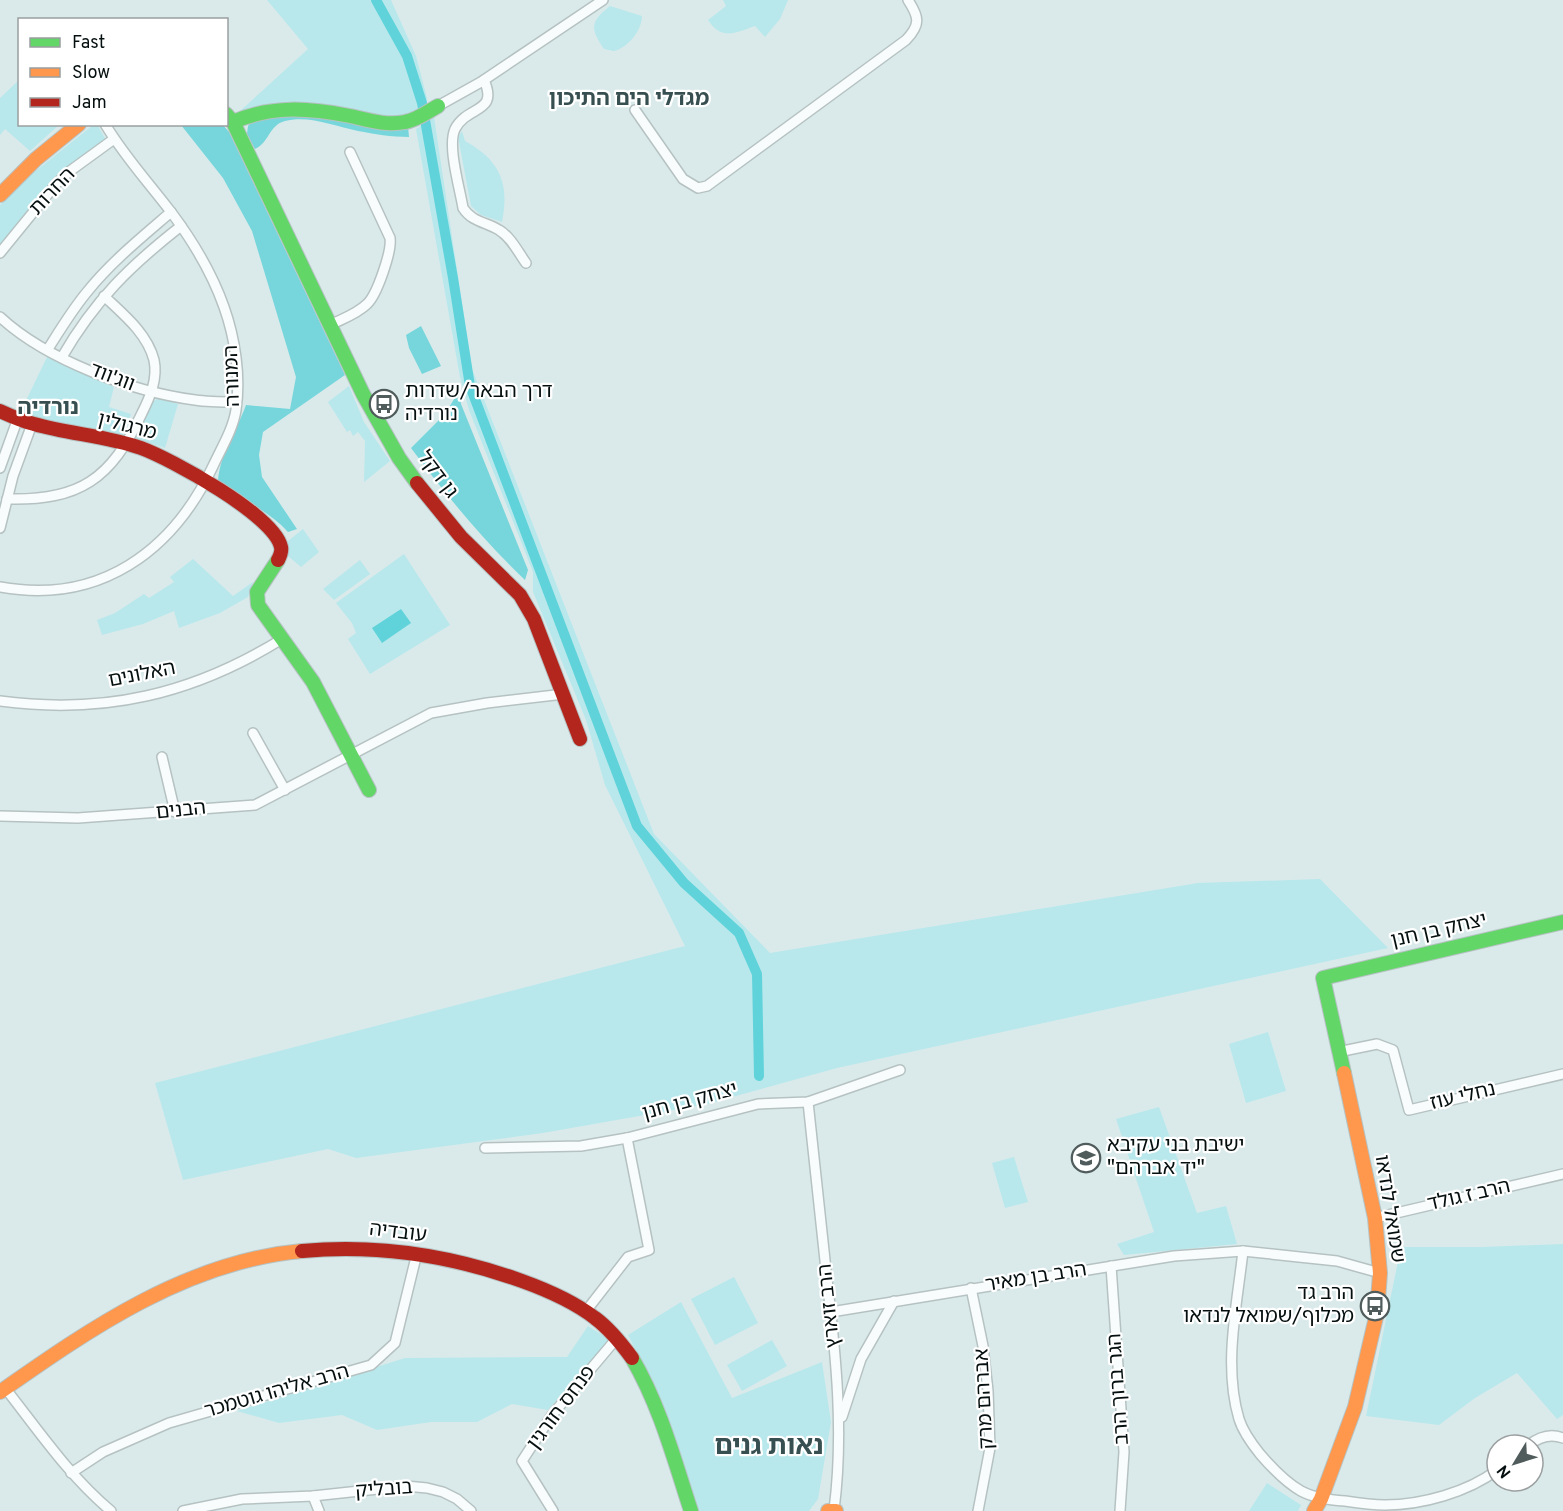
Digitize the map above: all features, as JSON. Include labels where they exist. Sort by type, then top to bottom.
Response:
[{"type":"street","points":[[230,118],[261,111],[302,109],[321,110],[380,123],[408,122],[484,80],[603,0]]},
{"type":"street","points":[[635,110],[682,179],[698,188],[706,186],[906,40],[914,32],[917,24],[916,14],[908,0]]},
{"type":"street","points":[[484,80],[489,94],[488,100],[464,118],[452,136],[464,208],[468,216],[498,229],[507,236],[526,263]]},
{"type":"street","name":"גן דקל","points":[[230,118],[363,394],[414,480],[461,537],[520,595],[534,619],[580,739]]},
{"type":"street","points":[[0,195],[36,159],[77,126]]},
{"type":"street","name":"המנורה","points":[[0,587],[54,591],[87,585],[116,573],[142,556],[161,540],[188,510],[206,482],[228,434],[236,406],[235,354],[229,322],[217,289],[181,226],[106,126]]},
{"type":"street","name":"החרות","points":[[0,253],[57,183],[114,139]]},
{"type":"street","points":[[330,325],[359,310],[372,300],[390,249],[390,238],[350,152]]},
{"type":"street","points":[[48,350],[90,287],[171,212]]},
{"type":"street","points":[[62,357],[82,323],[104,296],[146,253],[181,226]]},
{"type":"street","points":[[6,499],[53,497],[86,485],[114,461],[126,444],[151,392],[155,378],[154,361],[148,345],[133,324],[104,296]]},
{"type":"street","name":"ווג'ווד","points":[[0,317],[23,335],[48,350],[109,378],[151,392],[236,406]]},
{"type":"street","points":[[214,406],[236,406]]},
{"type":"street","name":"מרגולין","points":[[0,411],[32,424],[153,451],[206,482]]},
{"type":"street","points":[[0,468],[18,418]]},
{"type":"street","points":[[0,528],[6,499],[32,424]]},
{"type":"street","points":[[206,482],[262,519],[281,544],[278,560],[256,597],[268,621],[313,682],[369,790]]},
{"type":"street","name":"האלונים","points":[[0,700],[56,706],[104,702],[172,690],[234,667],[282,639]]},
{"type":"street","name":"הבנים","points":[[0,816],[78,818],[255,805],[431,713],[488,703],[564,694]]},
{"type":"street","points":[[254,733],[285,790]]},
{"type":"street","points":[[162,757],[175,812]]},
{"type":"street","name":"יצחק בן חנן","points":[[1323,978],[1563,922]]},
{"type":"street","name":"שמואל לנדאו","points":[[1318,1505],[1354,1407],[1377,1313],[1380,1273],[1375,1218],[1323,978]]},
{"type":"street","name":"נחלי עוז","points":[[1338,1052],[1377,1044],[1393,1050],[1409,1110],[1563,1074]]},
{"type":"street","name":"יצחק בן חנן","points":[[484,1148],[581,1146],[627,1138],[758,1104],[808,1102],[900,1070]]},
{"type":"street","name":"הרב זוארץ","points":[[808,1102],[831,1312],[840,1422],[835,1511]]},
{"type":"street","points":[[586,1311],[628,1257],[649,1250],[627,1138]]},
{"type":"street","name":"הרב ז גולד","points":[[1375,1218],[1563,1174]]},
{"type":"street","name":"עובדיה","points":[[3,1390],[121,1313],[166,1289],[248,1259],[286,1251],[335,1246],[417,1253],[480,1267],[556,1294],[586,1311],[617,1338],[628,1353],[655,1406],[691,1511]]},
{"type":"street","points":[[1243,1251],[1232,1353],[1233,1386],[1239,1421],[1269,1465],[1287,1482],[1318,1505],[1386,1505],[1423,1501],[1460,1490],[1485,1476]]},
{"type":"street","name":"הרב בן מאיר","points":[[831,1312],[1174,1256],[1243,1251],[1337,1261],[1380,1273]]},
{"type":"street","name":"הרב אליהו גוטמכר","points":[[71,1473],[103,1452],[169,1424],[371,1365],[394,1343],[417,1253]]},
{"type":"street","name":"הגר ברוך הרב","points":[[1111,1266],[1124,1452],[1120,1511]]},
{"type":"street","name":"אברהם מרק","points":[[971,1288],[983,1346],[988,1391],[990,1448],[978,1511]]},
{"type":"street","points":[[840,1422],[861,1359],[894,1301]]},
{"type":"street","name":"פנחס חורגין","points":[[553,1511],[522,1461],[552,1415],[617,1338]]},
{"type":"street","points":[[3,1390],[71,1473],[111,1511]]},
{"type":"street","points":[[1545,1436],[1555,1435],[1563,1438]]},
{"type":"street","name":"בובליק","points":[[183,1511],[242,1498],[313,1496],[406,1486],[427,1488],[450,1496],[471,1511]]},
{"type":"street","points":[[313,1496],[319,1511]]},
{"type":"street","points":[[828,1511],[835,1511]]},
{"type":"shaded area","points":[[267,0],[391,0],[416,56],[427,103],[410,115],[393,118],[310,103],[279,104],[238,113],[308,49]]},
{"type":"shaded area","points":[[723,0],[788,0],[780,19],[765,37],[755,26],[729,34],[713,27],[708,20],[726,6]]},
{"type":"shaded area","points":[[610,6],[642,16],[640,27],[633,38],[614,51],[604,49],[594,30],[596,21]]},
{"type":"shaded area","points":[[18,81],[18,126],[58,126],[30,151],[5,129],[0,135],[0,98]]},
{"type":"shaded area","points":[[290,112],[408,126],[409,137],[358,131],[303,119],[280,123],[255,149],[247,134],[248,126],[255,118]]},
{"type":"shaded area","points":[[434,117],[472,369],[654,834],[770,953],[1198,883],[1320,879],[1388,948],[837,1068],[707,1104],[543,1133],[356,1158],[328,1149],[183,1180],[155,1083],[685,946],[605,785],[586,720],[533,592],[533,572],[469,410],[460,377],[416,129]]},
{"type":"shaded area","points":[[92,126],[98,126],[106,140],[65,169],[0,247],[0,205],[32,174]]},
{"type":"shaded area","points":[[182,126],[224,126],[229,132],[345,375],[263,432],[259,455],[262,477],[297,529],[288,532],[263,511],[218,481],[225,452],[246,405],[290,409],[296,377],[252,231],[223,178]]},
{"type":"shaded area","points":[[462,131],[465,141],[487,156],[500,174],[505,196],[502,222],[481,215],[471,206],[458,137]]},
{"type":"shaded area","points":[[421,326],[441,366],[422,374],[409,348],[406,335]]},
{"type":"shaded area","points":[[47,357],[114,387],[109,407],[131,414],[122,438],[35,419],[20,413]]},
{"type":"shaded area","points":[[349,386],[364,422],[390,461],[364,482],[365,441],[358,432],[353,436],[350,430],[347,432],[328,402]]},
{"type":"shaded area","points":[[459,391],[461,404],[528,570],[525,580],[465,517],[411,448],[445,414]]},
{"type":"shaded area","points":[[158,398],[178,404],[165,448],[136,438],[152,403]]},
{"type":"shaded area","points":[[303,529],[319,552],[301,567],[288,556],[288,541]]},
{"type":"shaded area","points":[[404,554],[450,625],[370,674],[348,639],[356,633],[352,623],[336,603]]},
{"type":"shaded area","points":[[193,559],[233,596],[253,582],[248,597],[220,613],[179,628],[174,611],[143,624],[102,635],[97,620],[115,613],[144,594],[149,598],[174,582],[170,577]]},
{"type":"shaded area","points":[[360,560],[370,574],[334,600],[323,589]]},
{"type":"shaded area","points":[[401,609],[411,623],[382,643],[372,628]]},
{"type":"shaded area","points":[[1268,1032],[1286,1091],[1246,1103],[1229,1044]]},
{"type":"shaded area","points":[[1159,1107],[1197,1213],[1226,1206],[1237,1244],[1124,1255],[1117,1244],[1154,1232],[1116,1119]]},
{"type":"shaded area","points":[[1014,1157],[1028,1202],[1005,1208],[992,1163]]},
{"type":"shaded area","points":[[1563,1244],[1563,1415],[1557,1419],[1517,1373],[1475,1398],[1439,1425],[1366,1416],[1401,1247]]},
{"type":"shaded area","points":[[734,1277],[758,1323],[715,1345],[691,1299]]},
{"type":"shaded area","points":[[681,1302],[732,1398],[822,1362],[831,1422],[818,1499],[809,1511],[696,1511],[661,1399],[628,1335]]},
{"type":"shaded area","points":[[588,1326],[610,1340],[548,1410],[512,1404],[477,1422],[431,1422],[377,1430],[342,1415],[279,1423],[237,1411],[405,1358],[567,1357]]},
{"type":"shaded area","points":[[772,1340],[787,1366],[742,1391],[727,1365]]},
{"type":"shaded area","points":[[1267,1483],[1301,1505],[1298,1511],[1249,1511]]},
{"type":"waterway","points":[[376,0],[407,56],[422,103],[470,386],[637,826],[684,883],[739,933],[757,974],[759,1076]]},
{"type":"traffic: fast","points":[[233,122],[262,113],[305,110],[377,122],[398,123],[414,120],[438,106]]},
{"type":"traffic: fast","points":[[228,116],[233,122],[363,394],[399,458],[417,483]]},
{"type":"traffic: fast","points":[[278,560],[257,592],[258,605],[313,682],[369,790]]},
{"type":"traffic: fast","points":[[1344,1073],[1323,978],[1563,922]]},
{"type":"traffic: fast","points":[[632,1358],[651,1395],[691,1511]]},
{"type":"traffic: slow","points":[[0,195],[36,159],[77,126]]},
{"type":"traffic: slow","points":[[1314,1511],[1321,1499],[1355,1407],[1377,1313],[1380,1273],[1375,1218],[1344,1073]]},
{"type":"traffic: slow","points":[[0,1392],[105,1322],[180,1283],[220,1268],[260,1257],[302,1251]]},
{"type":"traffic: slow","points":[[828,1511],[836,1511]]},
{"type":"traffic: jam","points":[[0,411],[47,427],[128,444],[175,464],[220,490],[260,520],[274,534],[281,547],[278,560]]},
{"type":"traffic: jam","points":[[417,483],[461,537],[520,595],[534,619],[580,739]]},
{"type":"traffic: jam","points":[[302,1251],[358,1249],[414,1254],[441,1258],[495,1272],[541,1288],[578,1306],[606,1327],[632,1358]]},
{"type":"place","name":"דרך הבאר/שדרות נורדיה","points":[[384,404]]},
{"type":"place","name":"ישיבת בני עקיבא \"יד אברהם\"","points":[[1086,1158]]},
{"type":"place","name":"הרב גד מכלוף/שמואל לנדאו","points":[[1375,1306]]},
{"type":"district","name":"מגדלי הים התיכון","points":[[629,99]]},
{"type":"district","name":"נורדיה","points":[[48,408]]},
{"type":"district","name":"נאות גנים","points":[[769,1447]]}]
